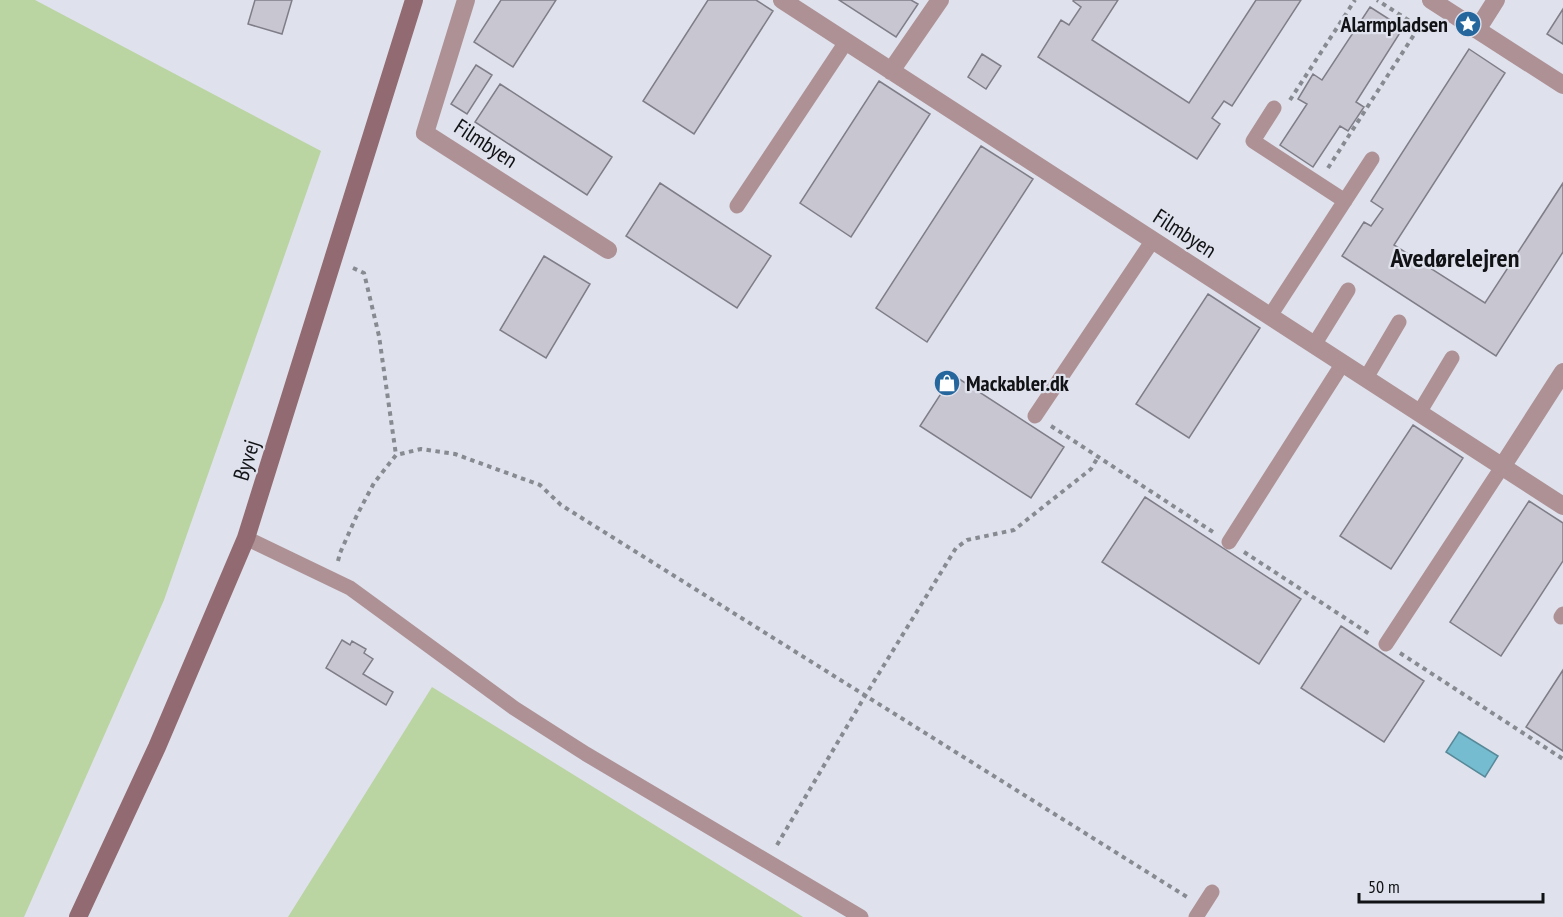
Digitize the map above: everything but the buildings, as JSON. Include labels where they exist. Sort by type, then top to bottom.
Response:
[{"type":"street","name":"Byvej","points":[[78,917],[157,747],[246,538],[414,0]]},
{"type":"street","name":"Filmbyen","points":[[466,0],[425,133],[608,250]]},
{"type":"street","name":"Filmbyen","points":[[782,0],[1563,506]]},
{"type":"street","points":[[891,71],[940,0]]},
{"type":"street","points":[[1431,0],[1563,85]]},
{"type":"street","points":[[1477,30],[1496,0]]},
{"type":"street","points":[[1502,467],[1563,372]]},
{"type":"lane","points":[[738,206],[846,42]]},
{"type":"lane","points":[[1274,108],[1252,141],[1345,201]]},
{"type":"lane","points":[[1270,316],[1372,159]]},
{"type":"lane","points":[[1035,416],[1153,240]]},
{"type":"lane","points":[[1314,345],[1348,290]]},
{"type":"lane","points":[[1366,378],[1399,322]]},
{"type":"lane","points":[[1419,413],[1452,358]]},
{"type":"lane","points":[[1229,542],[1343,363]]},
{"type":"lane","points":[[1386,644],[1502,467]]},
{"type":"lane","points":[[246,538],[350,588],[514,708],[586,754],[861,917]]},
{"type":"lane","points":[[1200,912],[1212,892]]},
{"type":"path","points":[[1274,108],[1281,97],[1288,102],[1354,0]]},
{"type":"path","points":[[1318,183],[1419,27],[1377,0]]},
{"type":"path","points":[[1388,7],[1392,0]]},
{"type":"path","points":[[333,260],[364,273],[379,336],[396,455]]},
{"type":"path","points":[[1035,416],[1563,759]]},
{"type":"path","points":[[334,580],[340,553],[357,515],[374,483],[396,455],[421,449],[455,454],[540,485],[561,505],[865,696],[1200,912]]},
{"type":"path","points":[[767,861],[956,548],[967,540],[1014,530],[1091,469],[1098,457]]},
{"type":"green space","points":[[0,0],[35,0],[321,151],[164,600],[24,917],[0,917]]},
{"type":"green space","points":[[432,687],[803,917],[288,917]]},
{"type":"water","points":[[1459,732],[1498,756],[1485,777],[1446,752]]},
{"type":"place","name":"Alarmpladsen","points":[[1468,24]]},
{"type":"place","name":"Mackabler.dk","points":[[947,383]]},
{"type":"district","name":"Avedørelejren","points":[[1455,257]]}]
